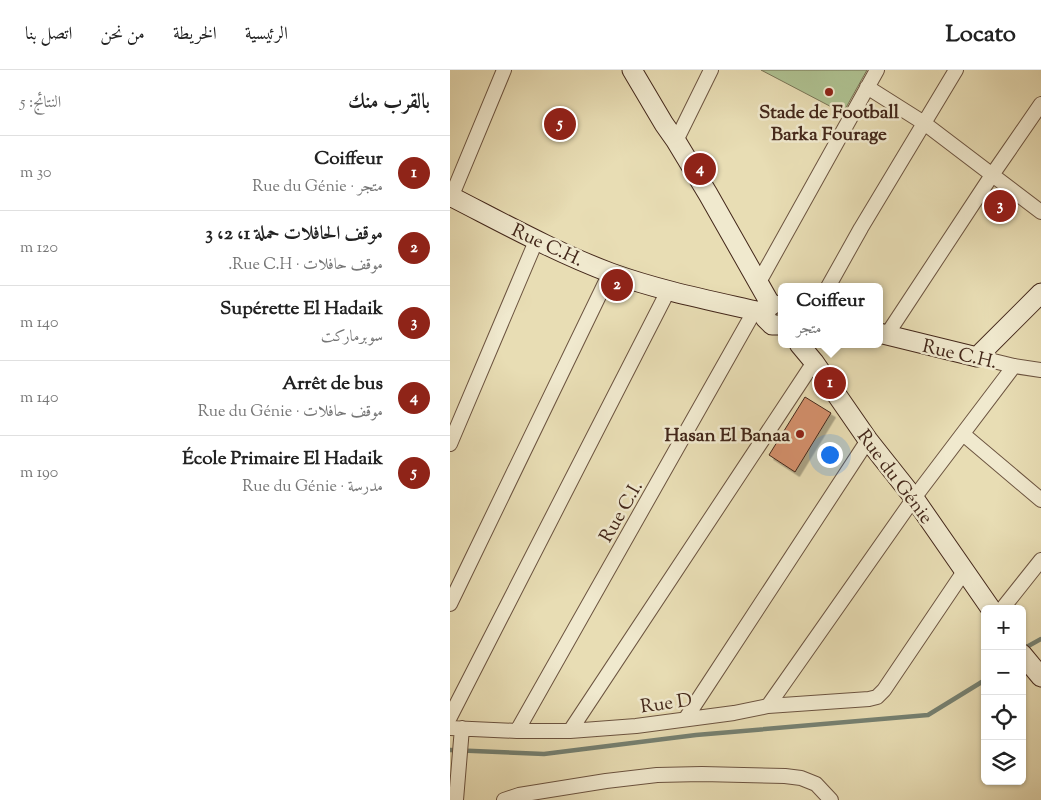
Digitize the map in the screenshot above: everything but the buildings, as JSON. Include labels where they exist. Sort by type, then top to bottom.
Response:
[{"type":"street","points":[[450,198],[504,70]]},
{"type":"street","points":[[676,141],[710,70]]},
{"type":"street","points":[[759,282],[877,70]]},
{"type":"street","points":[[830,283],[956,70]]},
{"type":"street","points":[[636,73],[664,124],[676,141],[759,282],[768,308],[768,322],[772,325],[778,325]]},
{"type":"street","points":[[867,87],[924,123],[1041,212]]},
{"type":"street","points":[[883,333],[1041,104]]},
{"type":"street","name":"Rue C.H.","points":[[450,198],[536,241],[610,273],[668,292],[768,308]]},
{"type":"street","points":[[450,444],[536,241]]},
{"type":"street","points":[[450,604],[610,273]]},
{"type":"street","points":[[450,717],[668,292]]},
{"type":"street","points":[[976,357],[1041,293]]},
{"type":"street","name":"Rue C.I.","points":[[517,731],[768,308]]},
{"type":"street","name":"Rue C.H.","points":[[883,334],[1014,366],[1041,370]]},
{"type":"street","name":"Rue du Génie","points":[[802,348],[868,440],[914,498],[988,605]]},
{"type":"street","points":[[570,731],[814,362]]},
{"type":"street","points":[[768,706],[914,498],[1014,366]]},
{"type":"street","points":[[963,434],[1041,500]]},
{"type":"street","points":[[686,718],[868,440]]},
{"type":"street","points":[[1005,605],[1041,560]]},
{"type":"street","name":"Rue D","points":[[456,728],[570,731],[636,726],[768,706],[857,701],[877,696],[884,690],[965,570]]},
{"type":"street","points":[[1026,659],[1041,677]]},
{"type":"street","points":[[456,728],[456,800]]},
{"type":"street","points":[[504,800],[606,781],[656,775],[756,775],[801,778],[816,784],[831,800]]},
{"type":"green space","name":"Stade de Football Barka Fourage","points":[[761,70],[867,70],[843,113]]},
{"type":"waterway","points":[[1026,647],[1041,639]]},
{"type":"waterway","points":[[450,750],[544,754],[696,735],[928,715],[981,682]]},
{"type":"place","name":"Stade de Football Barka Fourage","points":[[829,92]]},
{"type":"place","name":"École Primaire El Hadaik","points":[[560,124]]},
{"type":"place","name":"Arrêt de bus","points":[[700,169]]},
{"type":"place","name":"Supérette El Hadaik","points":[[1000,206]]},
{"type":"place","name":"موقف الحافلات حملة 1، 2، 3","points":[[617,285]]},
{"type":"place","name":"Coiffeur","points":[[830,383]]},
{"type":"place","name":"Hasan El Banaa","points":[[800,434]]}]
